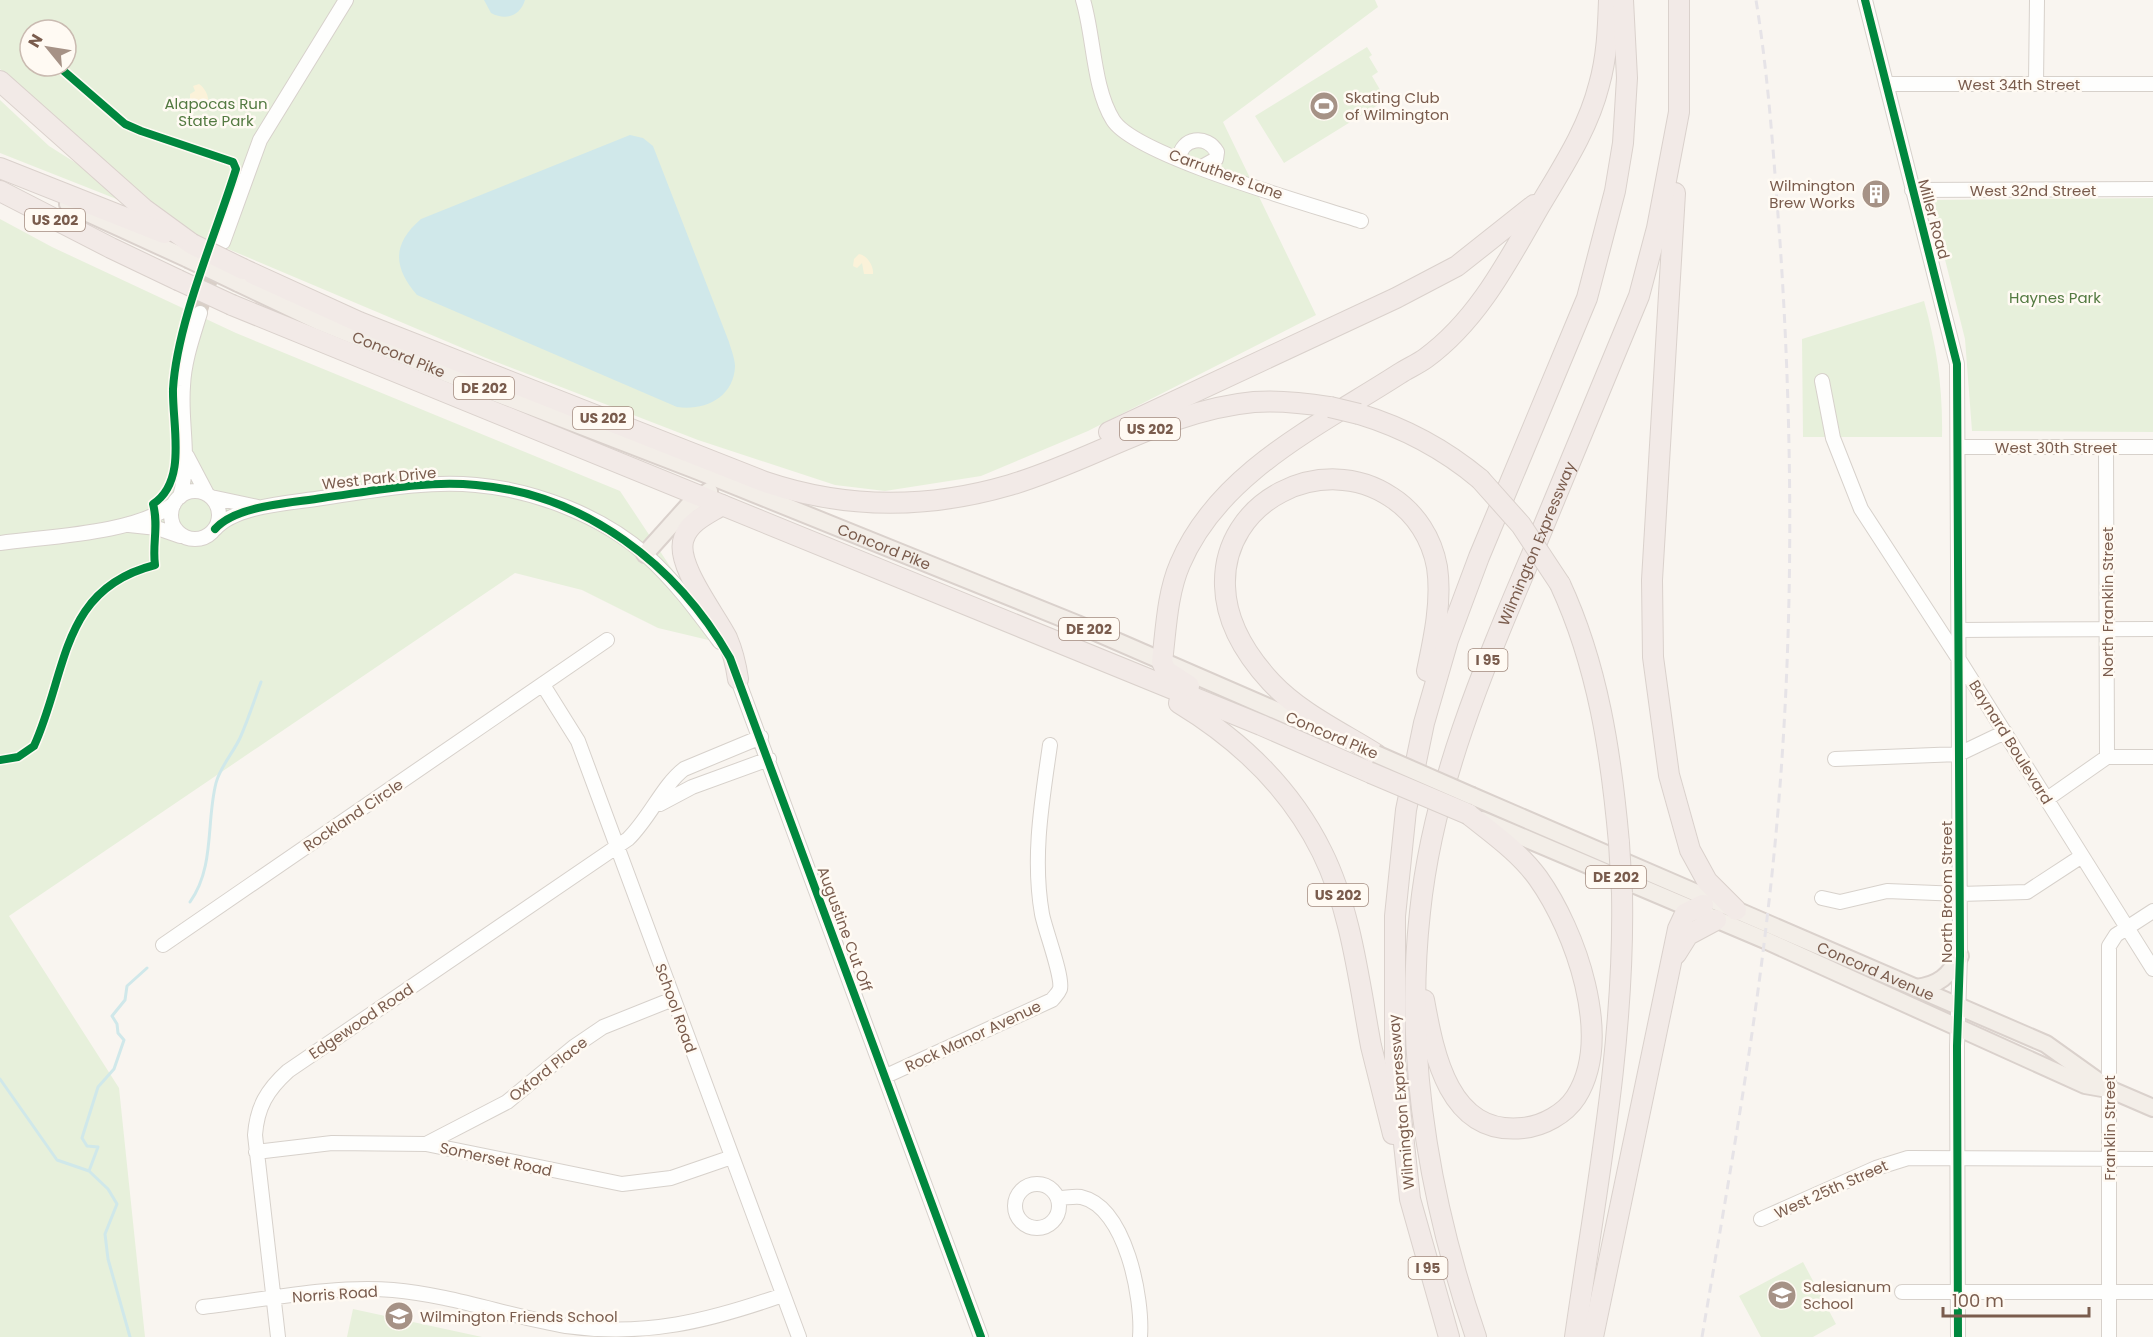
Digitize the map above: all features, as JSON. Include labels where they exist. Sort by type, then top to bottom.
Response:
[{"type":"highway","points":[[1261,725],[1172,676],[1163,667],[1171,594],[1180,564],[1196,536],[1222,500],[1265,461],[1426,358],[1458,328],[1488,293],[1583,130],[1599,86],[1608,39],[1609,0]]},
{"type":"highway","name":"Wilmington Expressway","points":[[1449,1337],[1410,1199],[1393,1024],[1395,916],[1406,810],[1417,756],[1448,640],[1479,557],[1587,298],[1612,202],[1623,142],[1627,78],[1623,0]]},
{"type":"highway","name":"Wilmington Expressway","points":[[1476,1337],[1456,1278],[1432,1182],[1416,1058],[1415,987],[1418,927],[1434,832],[1454,754],[1477,687],[1639,296],[1657,228],[1679,112],[1679,0]]},
{"type":"highway","points":[[0,81],[190,251]]},
{"type":"highway","points":[[1679,112],[1652,580],[1653,657],[1669,775],[1690,850],[1707,881],[1736,910]]},
{"type":"highway","points":[[0,168],[190,251]]},
{"type":"highway","name":"Concord Pike","points":[[0,191],[111,248],[232,305],[1131,673],[1261,725],[1373,763],[1470,805]]},
{"type":"highway","points":[[977,493],[1386,303],[1457,266],[1547,194]]},
{"type":"highway","points":[[0,206],[111,248]]},
{"type":"highway","name":"US 202","points":[[190,251],[240,276],[785,489],[820,497],[871,503],[932,501],[977,493],[1036,476],[1167,423],[1228,406],[1277,401],[1330,407],[1359,414],[1417,436],[1460,462],[1480,479],[1521,525],[1560,584],[1580,631],[1600,700],[1612,768],[1622,893],[1622,968],[1616,1050],[1575,1337]]},
{"type":"highway","points":[[1373,763],[1283,693],[1244,646],[1229,612],[1225,575],[1239,531],[1257,508],[1269,498],[1304,482],[1326,478],[1350,480],[1389,495],[1419,523],[1437,565],[1436,618],[1408,756],[1399,880]]},
{"type":"highway","points":[[722,505],[691,526],[683,540],[681,551],[686,566],[730,645],[738,679]]},
{"type":"highway","name":"US 202","points":[[1131,673],[1199,714],[1251,754],[1298,810],[1323,852],[1342,912],[1372,1048],[1410,1199]]},
{"type":"highway","points":[[1434,832],[1423,990],[1432,1046],[1439,1067],[1447,1085],[1479,1120],[1490,1125],[1515,1129],[1544,1123],[1555,1118],[1576,1098],[1585,1076],[1590,1042],[1590,1014],[1583,975],[1569,932],[1537,877],[1470,805]]},
{"type":"highway","points":[[1667,979],[1681,942],[1695,929],[1703,911]]},
{"type":"highway","points":[[1593,1337],[1678,929],[1685,914],[1703,911]]},
{"type":"main road","points":[[0,173],[190,251]]},
{"type":"main road","name":"Concord Pike","points":[[240,276],[350,334],[1056,615],[1162,662],[1373,763]]},
{"type":"main road","points":[[645,554],[689,505],[711,490],[734,487]]},
{"type":"main road","name":"Concord Pike","points":[[1470,805],[1767,923]]},
{"type":"main road","name":"Concord Pike","points":[[1470,805],[1587,865],[1703,911],[1765,940]]},
{"type":"main road","points":[[1703,911],[1938,1009],[1952,1012],[1960,1007]]},
{"type":"main road","name":"Concord Avenue","points":[[1767,923],[2046,1044],[2109,1089],[2153,1108]]},
{"type":"main road","name":"Concord Avenue","points":[[1765,940],[2085,1085],[2109,1089]]},
{"type":"main road","points":[[1916,988],[1943,980],[1960,956]]},
{"type":"street","points":[[223,242],[260,140],[346,0]]},
{"type":"street","name":"Carruthers Lane","points":[[1083,0],[1104,97],[1113,120],[1128,136],[1200,168],[1361,221]]},
{"type":"street","name":"Miller Road","points":[[1865,0],[1954,352],[1959,447]]},
{"type":"street","points":[[2037,0],[2037,83]]},
{"type":"street","name":"West 34th Street","points":[[1886,84],[2153,84]]},
{"type":"street","points":[[1179,159],[1180,151],[1188,143],[1200,140],[1211,143],[1217,152],[1216,159],[1200,168]]},
{"type":"street","name":"West 32nd Street","points":[[1912,190],[2153,189]]},
{"type":"street","points":[[0,543],[126,525],[157,528],[200,540],[215,529],[220,512],[187,456],[183,432],[183,384],[200,313]]},
{"type":"street","name":"Baynard Boulevard","points":[[1822,381],[1833,438],[1857,502],[2005,732],[2153,969]]},
{"type":"street","name":"West 30th Street","points":[[1959,447],[2153,447]]},
{"type":"street","name":"North Broom Street","points":[[1958,1337],[1959,447]]},
{"type":"street","name":"North Franklin Street","points":[[2106,447],[2107,757]]},
{"type":"street","points":[[184,537],[172,523],[187,456]]},
{"type":"street","name":"West Park Drive","points":[[215,529],[228,518],[260,508],[392,488],[476,485],[534,497],[579,514],[599,523],[645,554]]},
{"type":"street","points":[[126,525],[195,491],[209,496]]},
{"type":"street","name":"West Park Drive","points":[[209,496],[260,508]]},
{"type":"street","name":"Augustine Cut Off","points":[[645,554],[686,597],[721,643],[738,679],[981,1337]]},
{"type":"street","points":[[1959,630],[2153,629]]},
{"type":"street","name":"Rockland Circle","points":[[163,945],[607,640]]},
{"type":"street","name":"School Road","points":[[543,685],[578,741],[799,1337]]},
{"type":"street","points":[[1835,759],[1959,754],[2005,732]]},
{"type":"street","name":"Edgewood Road","points":[[278,1337],[256,1152],[256,1124],[262,1102],[268,1091],[288,1071],[638,829],[677,775],[684,769],[761,737]]},
{"type":"street","name":"Rock Manor Avenue","points":[[886,1076],[1052,1000],[1058,993],[1059,979],[1042,914],[1039,880],[1039,818],[1050,745]]},
{"type":"street","points":[[2047,799],[2107,757],[2153,757]]},
{"type":"street","name":"Edgewood Road","points":[[656,807],[692,787],[769,759]]},
{"type":"street","points":[[1822,898],[1840,902],[1887,891],[1960,894],[2027,892],[2082,856]]},
{"type":"street","name":"Franklin Street","points":[[2109,1337],[2109,946],[2116,935],[2153,911]]},
{"type":"street","name":"Oxford Place","points":[[426,1144],[507,1101],[575,1046],[603,1027],[673,999]]},
{"type":"street","name":"Somerset Road","points":[[256,1152],[332,1143],[426,1144],[622,1184],[671,1178],[732,1157]]},
{"type":"street","name":"West 25th Street","points":[[1761,1219],[1893,1161],[1908,1158],[2153,1159]]},
{"type":"street","points":[[1058,1198],[1080,1197],[1096,1204],[1110,1220],[1122,1241],[1135,1278],[1142,1317],[1140,1337]]},
{"type":"street","name":"Norris Road","points":[[203,1307],[344,1290],[393,1290],[564,1326],[623,1331],[688,1325],[783,1295]]},
{"type":"street","points":[[1902,1292],[2153,1292]]},
{"type":"green space","name":"Alapocas Run State Park","points":[[0,0],[1375,0],[1378,7],[1223,122],[1316,315],[1088,431],[981,476],[885,491],[835,485],[698,440],[486,358],[195,235],[169,218],[0,69]]},
{"type":"green space","name":"Skating Club of Wilmington","points":[[1367,47],[1372,55],[1369,57],[1378,72],[1372,76],[1386,100],[1284,163],[1255,116]]},
{"type":"green space","points":[[0,100],[49,146],[87,170],[119,200],[0,153]]},
{"type":"green space","name":"Haynes Park","points":[[2153,198],[2153,432],[1972,431],[1965,339],[1930,200]]},
{"type":"green space","points":[[0,219],[52,247],[236,333],[620,491],[721,643],[658,628],[582,590],[515,573],[9,916],[119,1088],[145,1337],[0,1337]]},
{"type":"green space","points":[[1924,301],[1938,368],[1942,437],[1803,437],[1802,339]]},
{"type":"green space","points":[[1803,1262],[1836,1324],[1813,1337],[1761,1337],[1739,1296]]},
{"type":"green space","points":[[353,1309],[482,1337],[347,1337]]},
{"type":"sand","points":[[199,84],[207,96],[209,103],[207,109],[202,110],[200,102],[194,104],[190,100],[190,94],[195,91],[193,86]]},
{"type":"sand","points":[[859,254],[865,256],[869,261],[873,274],[864,274],[862,263],[857,268],[853,266],[854,259]]},
{"type":"water","points":[[484,0],[525,0],[520,10],[512,16],[502,17],[491,13]]},
{"type":"water","points":[[630,135],[643,138],[653,146],[733,354],[735,366],[729,386],[716,400],[697,407],[677,407],[417,295],[403,275],[400,265],[399,256],[405,237],[421,219]]},
{"type":"waterway","points":[[190,902],[198,888],[207,859],[216,783],[240,738],[261,682]]},
{"type":"waterway","points":[[89,1171],[98,1147],[87,1146],[82,1138],[98,1087],[114,1069],[124,1040],[118,1033],[117,1024],[112,1016],[125,1000],[127,986],[147,968]]},
{"type":"waterway","points":[[0,1079],[57,1160],[89,1171],[108,1189],[117,1204],[105,1234],[108,1259],[130,1337]]},
{"type":"tunnel","points":[[200,313],[217,261]]},
{"type":"railway","points":[[1702,1337],[1762,964],[1777,827],[1787,660],[1790,493],[1785,325],[1771,121],[1756,0]]},
{"type":"cycle path","points":[[1865,0],[1957,364],[1960,956],[1957,1046],[1958,1337]]},
{"type":"cycle path","points":[[0,760],[18,757],[34,746],[62,662],[84,613],[101,593],[124,577],[155,565],[153,504],[164,494],[171,481],[176,451],[173,403],[176,363],[189,307],[236,169],[233,162],[125,124],[72,78]]},
{"type":"cycle path","points":[[215,529],[236,515],[265,506],[419,485],[476,485],[516,491],[554,503],[590,519],[624,540],[655,565],[683,593],[708,624],[730,658],[981,1337]]},
{"type":"place","name":"Skating Club of Wilmington","points":[[1324,106]]},
{"type":"place","name":"Wilmington Brew Works","points":[[1876,194]]},
{"type":"place","name":"Salesianum School","points":[[1782,1295]]},
{"type":"place","name":"Wilmington Friends School","points":[[399,1316]]}]
